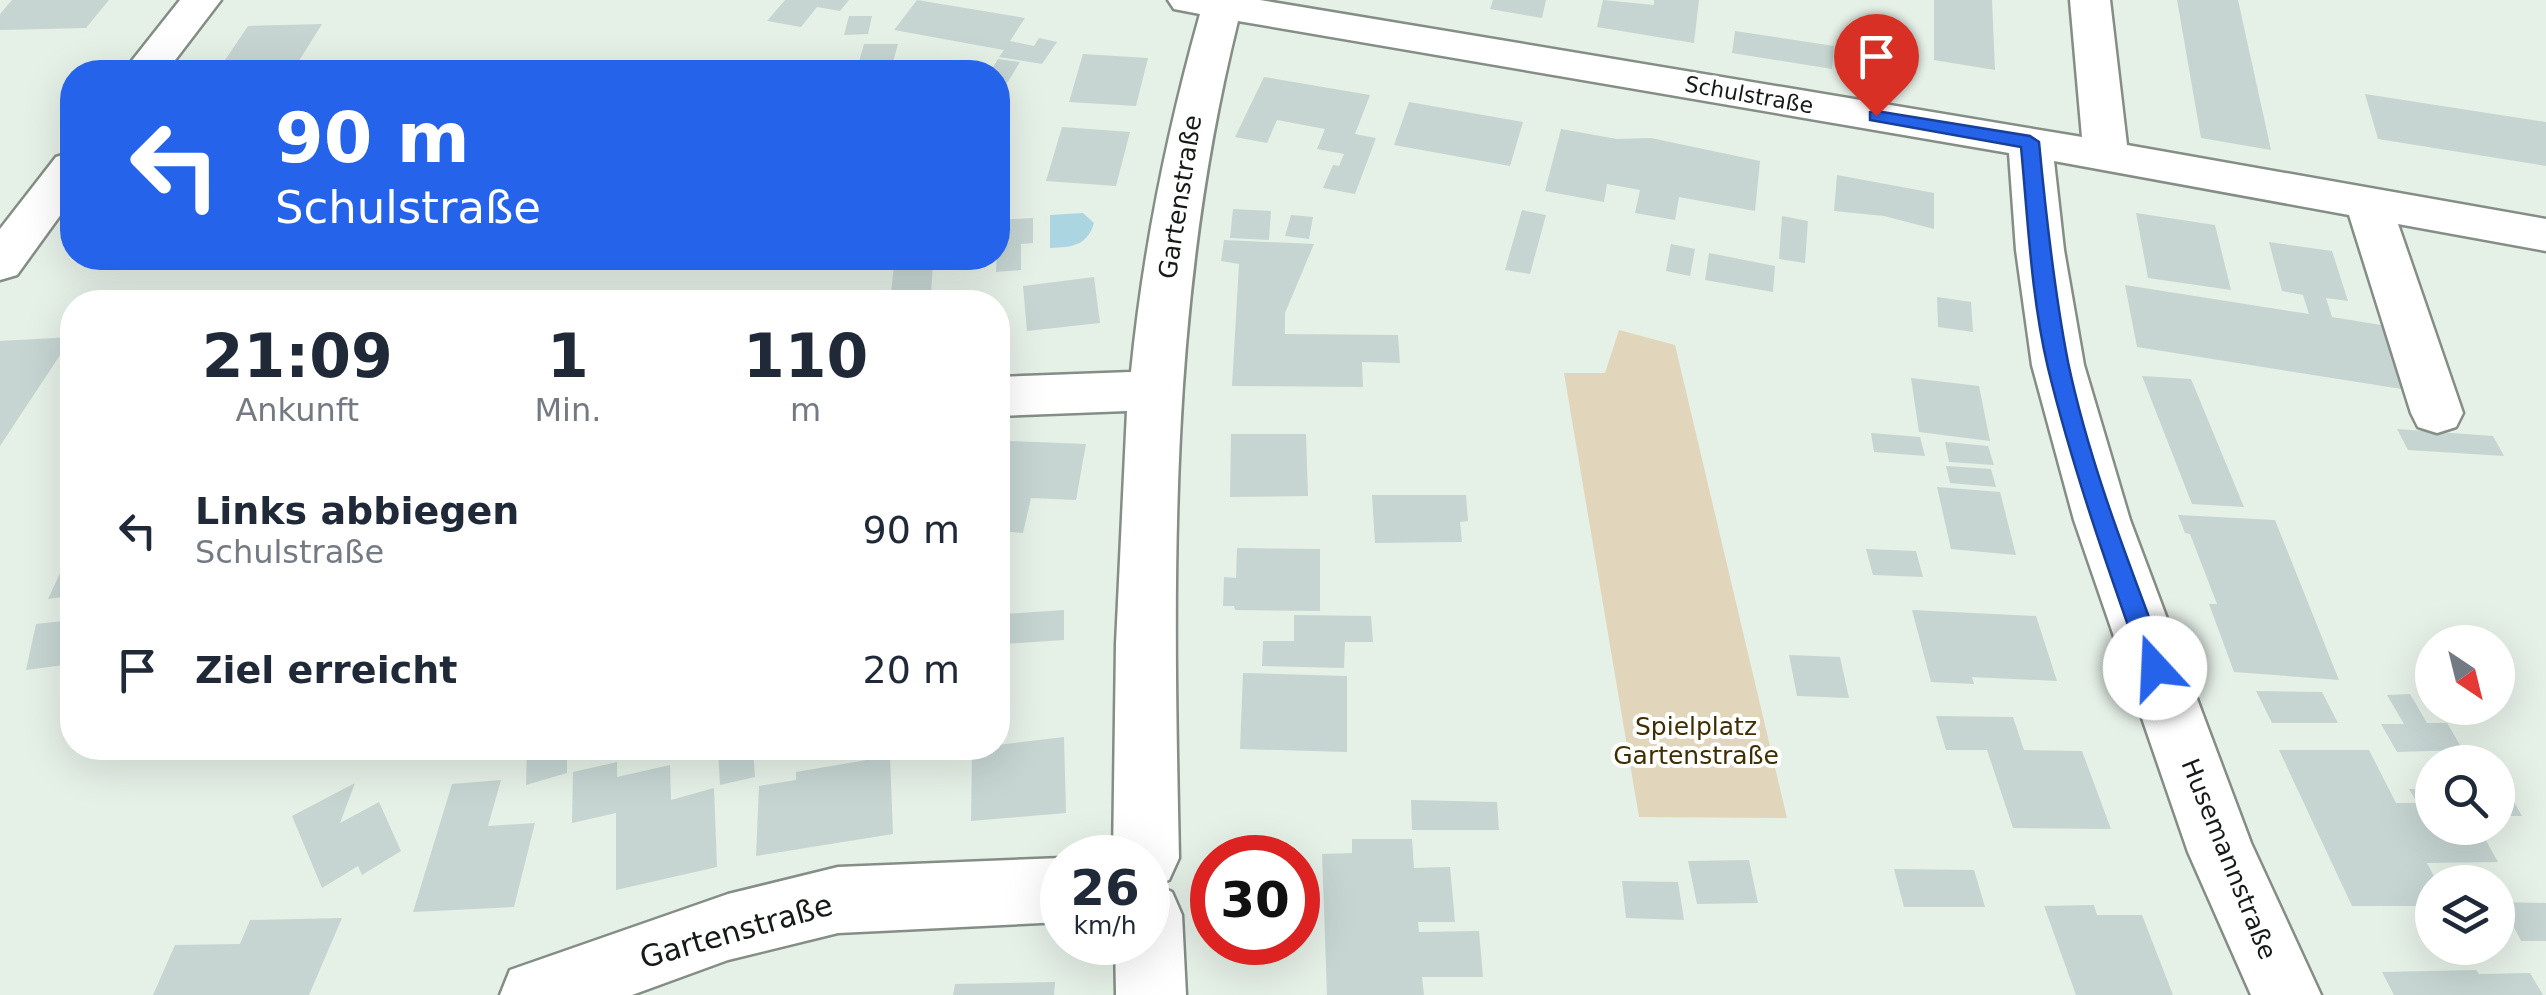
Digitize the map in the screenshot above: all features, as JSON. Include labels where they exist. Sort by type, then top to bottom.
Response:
[{"type":"street","points":[[154,60],[201,0]]},
{"type":"street","points":[[2090,0],[2106,157]]},
{"type":"street","name":"Schulstraße","points":[[1205,3],[2030,142],[2546,236]]},
{"type":"street","name":"Gartenstraße","points":[[1146,835],[1153,391],[1196,93],[1205,3]]},
{"type":"street","name":"Husemannstraße","points":[[2030,142],[2040,250],[2058,365],[2102,520],[2221,852],[2286,995]]},
{"type":"street","points":[[0,263],[60,183]]},
{"type":"street","points":[[2370,206],[2437,413]]},
{"type":"street","points":[[1010,396],[1153,391]]},
{"type":"street","name":"Gartenstraße","points":[[535,995],[728,927],[838,900],[1040,891]]},
{"type":"street","points":[[1150,965],[1151,995]]},
{"type":"green space","name":"Spielplatz Gartenstraße","points":[[1619,330],[1675,345],[1787,818],[1639,817],[1564,373],[1605,373]]},
{"type":"water","points":[[1083,213],[1094,223],[1083,241],[1050,248],[1050,215]]},
{"type":"building","points":[[12,0],[109,0],[86,28],[0,30],[0,14]]},
{"type":"building","points":[[785,0],[849,0],[840,11],[817,7],[801,27],[767,21]]},
{"type":"building","points":[[917,0],[1025,18],[1010,41],[1034,46],[1039,38],[1057,42],[1042,64],[999,57],[1004,50],[894,30]]},
{"type":"building","points":[[1493,0],[1546,0],[1542,18],[1490,9]]},
{"type":"building","points":[[1603,0],[1654,5],[1654,0],[1699,0],[1694,43],[1597,27]]},
{"type":"building","points":[[1934,0],[1992,0],[1995,70],[1934,60]]},
{"type":"building","points":[[2177,0],[2238,0],[2271,150],[2201,138]]},
{"type":"building","points":[[849,16],[872,16],[868,34],[844,35]]},
{"type":"building","points":[[322,24],[300,60],[225,60],[248,26]]},
{"type":"building","points":[[1735,31],[1834,46],[1832,69],[1732,53]]},
{"type":"building","points":[[864,44],[898,44],[894,60],[859,60]]},
{"type":"building","points":[[1856,50],[1896,57],[1895,80],[1855,73]]},
{"type":"building","points":[[1083,54],[1148,58],[1136,106],[1069,102]]},
{"type":"building","points":[[1010,61],[1020,62],[1010,78]]},
{"type":"building","points":[[1264,77],[1370,95],[1355,134],[1376,138],[1355,194],[1323,188],[1333,165],[1339,166],[1344,154],[1317,149],[1325,129],[1277,120],[1267,143],[1235,137]]},
{"type":"building","points":[[2365,94],[2546,122],[2546,166],[2378,139]]},
{"type":"building","points":[[1409,102],[1523,122],[1510,166],[1394,145]]},
{"type":"building","points":[[1062,127],[1130,132],[1116,186],[1046,181]]},
{"type":"building","points":[[1561,129],[1617,139],[1651,138],[1760,161],[1755,211],[1679,197],[1675,220],[1635,213],[1640,190],[1607,184],[1604,202],[1545,191]]},
{"type":"building","points":[[1837,175],[1934,193],[1934,229],[1884,216],[1834,211]]},
{"type":"building","points":[[1233,209],[1271,211],[1269,240],[1230,238]]},
{"type":"building","points":[[1522,210],[1546,215],[1530,274],[1505,270]]},
{"type":"building","points":[[2136,213],[2215,225],[2231,290],[2148,278]]},
{"type":"building","points":[[1291,215],[1313,217],[1309,239],[1285,236]]},
{"type":"building","points":[[1782,216],[1808,221],[1805,263],[1779,259]]},
{"type":"building","points":[[1033,218],[1033,243],[1021,244],[1021,270],[996,272],[1010,270],[1010,219]]},
{"type":"building","points":[[1224,240],[1314,244],[1285,313],[1285,334],[1398,335],[1400,363],[1362,362],[1363,387],[1232,386],[1239,264],[1221,261]]},
{"type":"building","points":[[2269,242],[2332,251],[2348,301],[2326,298],[2332,317],[2387,326],[2408,390],[2137,347],[2125,285],[2309,314],[2303,295],[2282,291]]},
{"type":"building","points":[[1671,244],[1695,249],[1690,276],[1666,271]]},
{"type":"building","points":[[1709,253],[1775,266],[1773,292],[1705,280]]},
{"type":"building","points":[[893,270],[932,270],[931,290],[891,290]]},
{"type":"building","points":[[1094,277],[1100,323],[1027,331],[1023,286]]},
{"type":"building","points":[[1937,297],[1971,302],[1973,332],[1938,327]]},
{"type":"building","points":[[60,338],[60,355],[0,446],[0,341]]},
{"type":"building","points":[[2142,376],[2191,379],[2244,507],[2192,504]]},
{"type":"building","points":[[1911,378],[1979,386],[1990,441],[1919,432]]},
{"type":"building","points":[[2397,429],[2493,436],[2504,456],[2408,450]]},
{"type":"building","points":[[1871,433],[1920,437],[1925,456],[1874,452]]},
{"type":"building","points":[[1231,434],[1306,434],[1308,496],[1230,497]]},
{"type":"building","points":[[1010,441],[1086,444],[1076,500],[1031,498],[1023,533],[1010,532]]},
{"type":"building","points":[[1945,442],[1988,446],[1994,465],[1949,462]]},
{"type":"building","points":[[1946,466],[1991,469],[1996,487],[1950,483]]},
{"type":"building","points":[[1937,487],[2000,492],[2016,555],[1951,549]]},
{"type":"building","points":[[1372,495],[1466,495],[1468,521],[1460,522],[1462,542],[1375,543]]},
{"type":"building","points":[[2178,515],[2275,520],[2339,680],[2234,672],[2209,604],[2217,604],[2190,534],[2185,533]]},
{"type":"building","points":[[1237,548],[1320,549],[1320,611],[1235,610],[1234,606],[1223,606],[1224,577],[1236,578]]},
{"type":"building","points":[[1866,549],[1916,551],[1923,577],[1873,575]]},
{"type":"building","points":[[60,573],[60,598],[48,599]]},
{"type":"building","points":[[1064,610],[1064,640],[1010,644],[1010,614]]},
{"type":"building","points":[[1912,610],[2036,616],[2057,681],[1972,677],[1974,684],[1931,682]]},
{"type":"building","points":[[1294,615],[1371,616],[1373,642],[1345,642],[1344,668],[1262,666],[1263,641],[1294,641]]},
{"type":"building","points":[[60,621],[60,666],[26,670],[36,624]]},
{"type":"building","points":[[1789,655],[1840,657],[1849,698],[1797,696]]},
{"type":"building","points":[[1243,673],[1347,676],[1347,752],[1240,749]]},
{"type":"building","points":[[2256,691],[2322,692],[2338,723],[2272,723]]},
{"type":"building","points":[[2410,694],[2415,703],[2415,725],[2448,725],[2460,745],[2415,745],[2415,751],[2397,752],[2381,724],[2404,724],[2387,695]]},
{"type":"building","points":[[1936,716],[2013,717],[2024,750],[2082,751],[2111,829],[2013,828],[1987,750],[1946,750]]},
{"type":"building","points":[[1064,737],[1066,813],[971,821],[972,760],[1010,760],[1010,743]]},
{"type":"building","points":[[2279,750],[2369,750],[2396,803],[2415,803],[2415,845],[2488,845],[2498,862],[2415,865],[2415,906],[2352,906]]},
{"type":"building","points":[[527,760],[567,760],[567,773],[526,785]]},
{"type":"building","points":[[719,760],[754,760],[755,777],[720,785]]},
{"type":"building","points":[[890,760],[893,834],[756,856],[759,786],[796,780],[796,772]]},
{"type":"building","points":[[617,762],[617,777],[670,765],[671,800],[714,788],[717,867],[616,890],[616,813],[572,823],[573,772]]},
{"type":"building","points":[[501,780],[488,826],[535,823],[514,907],[413,912],[452,784]]},
{"type":"building","points":[[355,783],[340,823],[379,802],[401,851],[362,875],[358,866],[322,888],[292,816]]},
{"type":"building","points":[[1411,800],[1497,802],[1499,830],[1412,830]]},
{"type":"building","points":[[1352,839],[1412,839],[1414,868],[1450,867],[1455,922],[1418,922],[1419,932],[1479,931],[1483,977],[1422,977],[1424,995],[1327,995],[1322,854],[1352,853]]},
{"type":"building","points":[[1749,860],[1758,903],[1697,904],[1688,861]]},
{"type":"building","points":[[1894,869],[1974,870],[1985,907],[1904,907]]},
{"type":"building","points":[[1622,881],[1678,882],[1684,920],[1626,918]]},
{"type":"building","points":[[2515,902],[2546,903],[2546,941],[2521,941],[2515,929]]},
{"type":"building","points":[[2094,905],[2097,915],[2142,915],[2173,995],[2076,995],[2044,906]]},
{"type":"building","points":[[342,918],[309,995],[153,995],[175,945],[240,944],[250,920]]},
{"type":"building","points":[[2476,970],[2479,974],[2530,973],[2543,995],[2394,995],[2382,972]]},
{"type":"building","points":[[1055,982],[1054,995],[953,995],[955,984]]},
{"type":"route","points":[[1876,116],[2030,142],[2040,250],[2058,365],[2102,520],[2155,668]]}]
